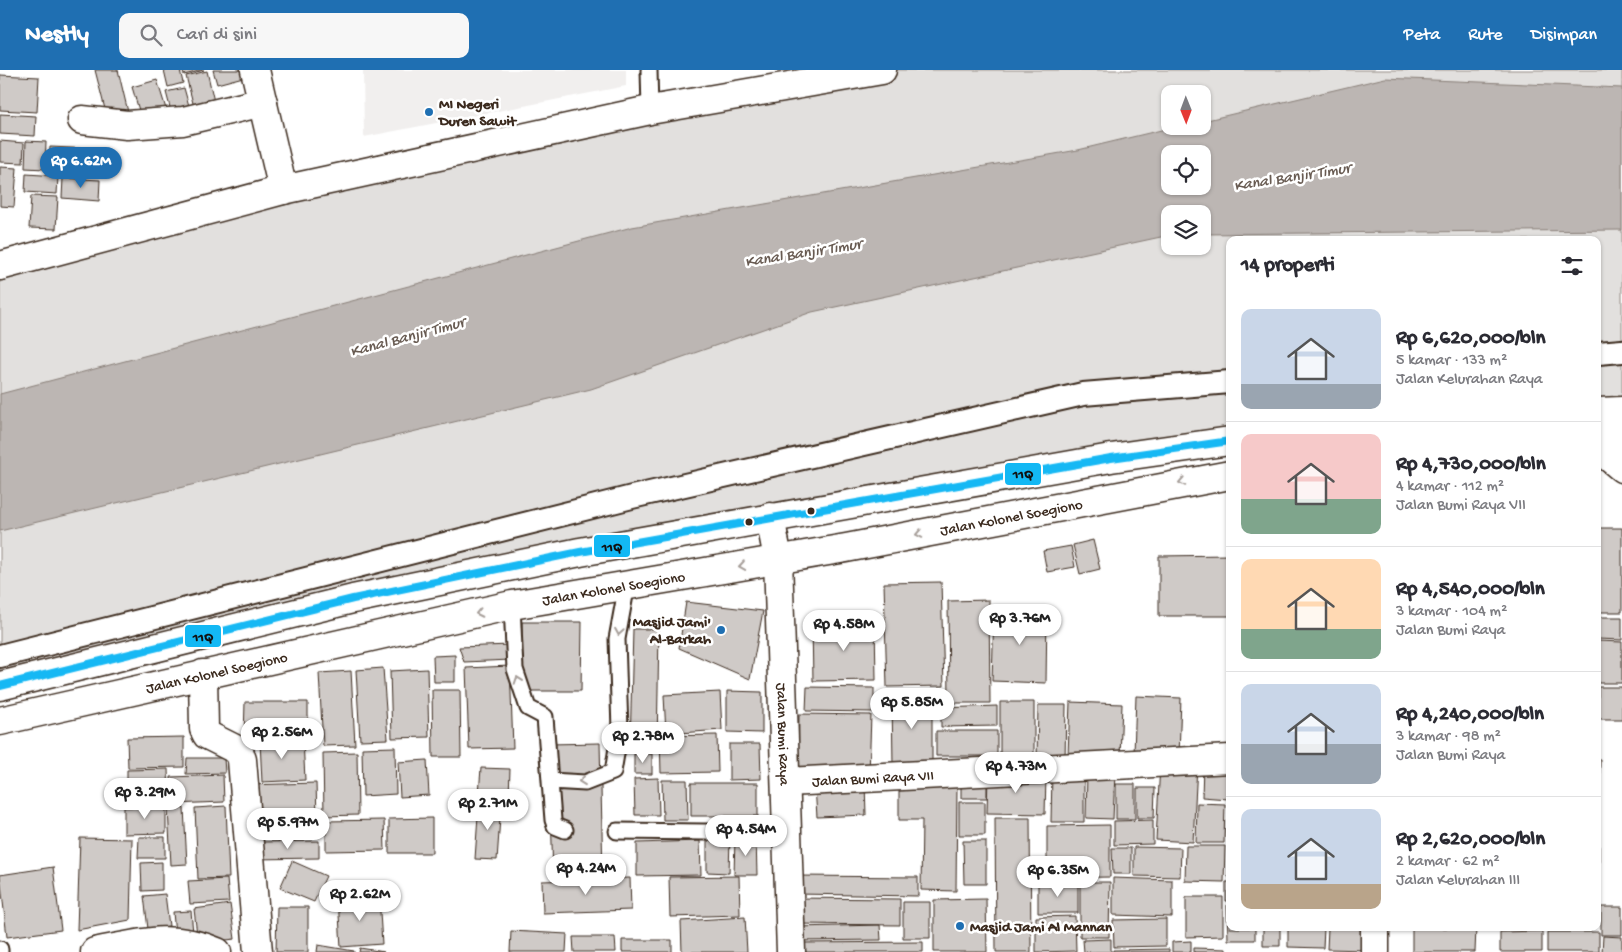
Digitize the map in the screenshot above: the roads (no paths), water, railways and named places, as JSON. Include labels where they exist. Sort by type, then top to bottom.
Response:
[{"type":"main road","points":[[255,70],[283,190]]},
{"type":"main road","points":[[0,266],[283,190],[650,110],[882,70]]},
{"type":"main road","points":[[82,120],[127,125],[183,122],[263,102]]},
{"type":"main road","points":[[1601,412],[1622,411]]},
{"type":"main road","points":[[1601,440],[1622,439]]},
{"type":"main road","points":[[0,686],[353,599],[580,552],[1111,458],[1226,442]]},
{"type":"main road","points":[[1601,450],[1622,468]]},
{"type":"main road","name":"Jalan Kolonel Soegiono","points":[[0,721],[512,606],[627,584],[846,548],[1016,514],[1226,476]]},
{"type":"main road","name":"Jalan Bumi Raya","points":[[770,517],[778,559],[787,782],[791,952]]},
{"type":"main road","points":[[203,674],[204,729],[207,735],[239,751],[242,760],[258,952]]},
{"type":"main road","name":"Jalan Bumi Raya VII","points":[[787,782],[1226,759]]},
{"type":"main road","points":[[1375,931],[1375,952]]},
{"type":"main road","points":[[95,952],[158,940],[196,943],[217,952]]},
{"type":"street","points":[[1601,352],[1622,350]]},
{"type":"street","points":[[0,656],[632,497],[1073,396],[1226,382]]},
{"type":"lane","points":[[648,70],[650,110]]},
{"type":"lane","points":[[550,781],[585,783],[613,772],[620,730],[617,640],[627,584]]},
{"type":"lane","points":[[512,606],[514,670],[528,708],[544,717],[553,820],[555,826],[565,830]]},
{"type":"lane","points":[[617,831],[788,833]]},
{"type":"water","name":"Kanal Banjir Timur","points":[[1385,78],[1622,88],[1622,230],[1211,234],[1211,205],[1161,205],[1161,237],[812,312],[591,389],[0,531],[0,394],[632,227],[1078,150],[1161,130],[1161,135],[1211,135],[1211,119]]},
{"type":"place","name":"MI Negeri Duren Sawit","points":[[429,112]]},
{"type":"place","name":"Masjid Jami' Al-Barkah","points":[[721,630]]},
{"type":"place","name":"Masjid Jami Al Mannan","points":[[960,926]]}]
